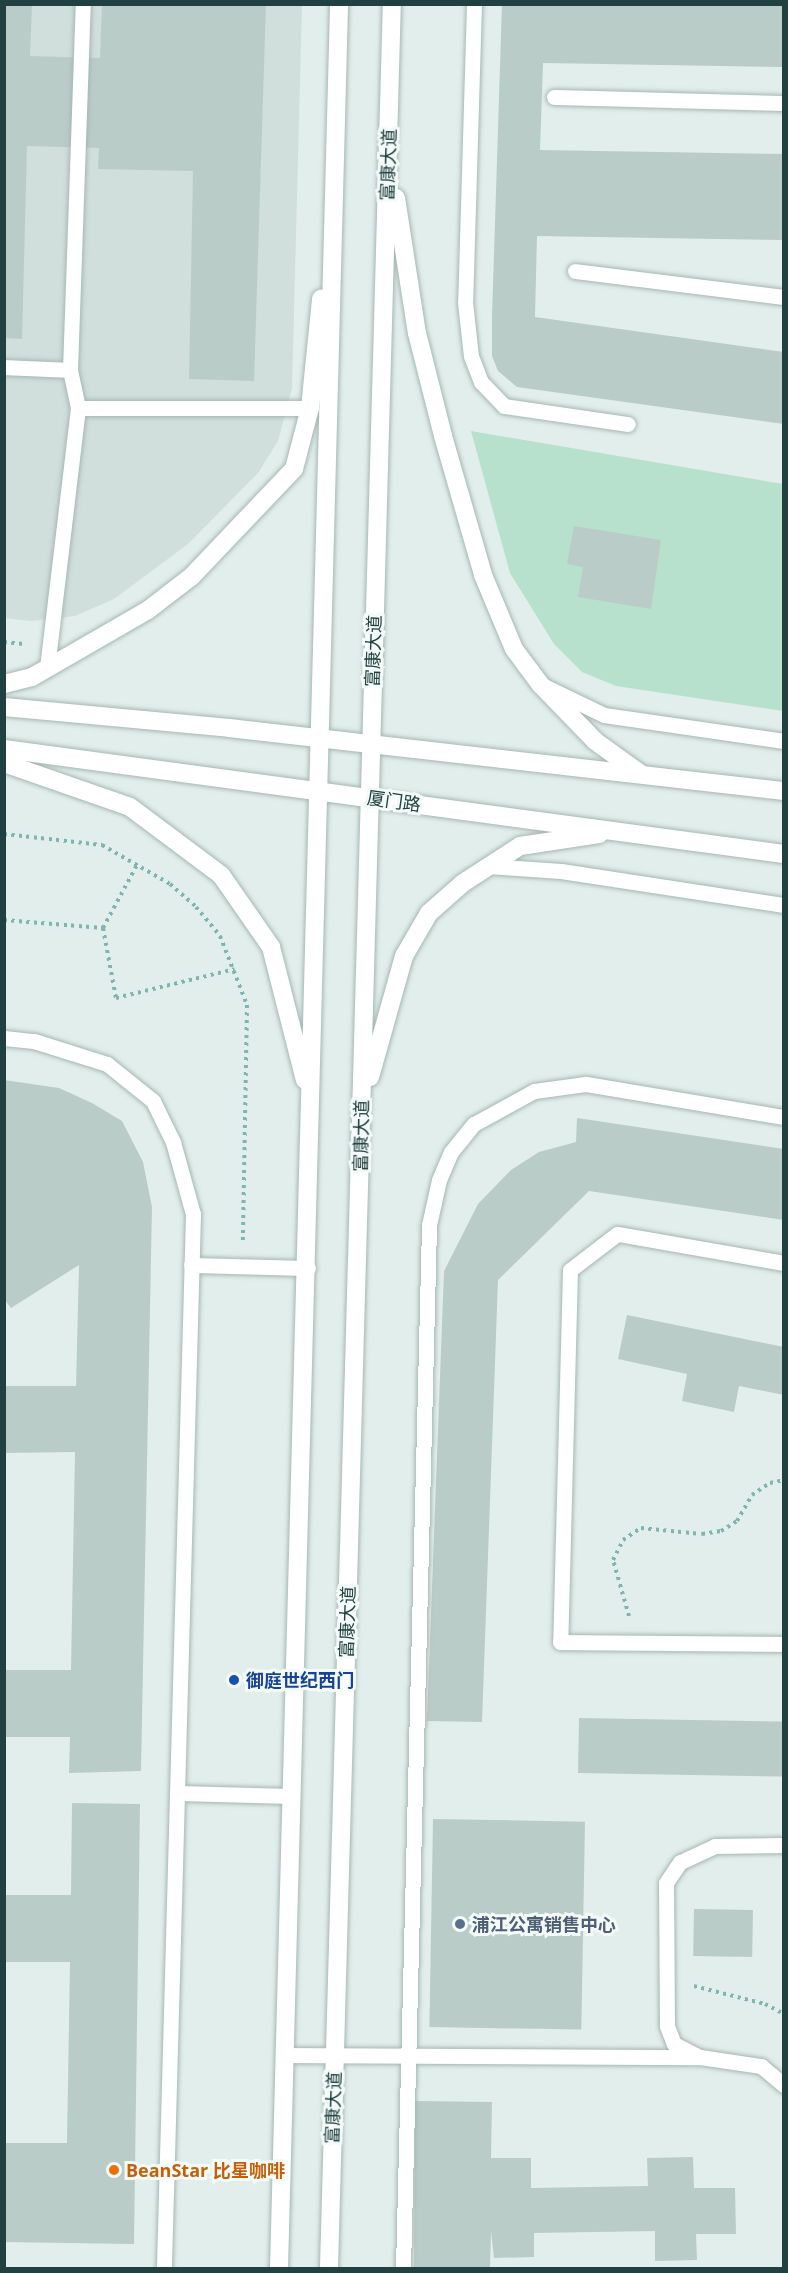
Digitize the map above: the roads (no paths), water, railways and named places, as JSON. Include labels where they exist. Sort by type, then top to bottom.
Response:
[{"type":"street","points":[[279,2268],[308,1268],[339,4]]},
{"type":"street","name":"富康大道","points":[[329,2268],[368,797],[392,4]]},
{"type":"street","points":[[389,157],[417,333],[483,575],[514,649],[540,684],[595,741],[643,775]]},
{"type":"street","points":[[4,684],[47,668],[148,609],[201,568],[294,469],[310,408],[336,160]]},
{"type":"street","points":[[4,707],[370,744],[783,791]]},
{"type":"street","name":"厦门路","points":[[4,749],[783,854]]},
{"type":"street","points":[[4,762],[130,807],[221,875],[271,947],[312,1109]]},
{"type":"street","points":[[361,1117],[380,1031],[404,956],[429,913],[488,866],[520,846],[619,831]]},
{"type":"lane","points":[[47,668],[78,408],[70,370],[83,4]]},
{"type":"lane","points":[[474,4],[465,302],[471,356],[481,382],[504,406],[628,424]]},
{"type":"lane","points":[[554,97],[783,103]]},
{"type":"lane","points":[[575,271],[783,297]]},
{"type":"lane","points":[[4,367],[70,370]]},
{"type":"lane","points":[[78,408],[310,408]]},
{"type":"lane","points":[[540,684],[604,716],[783,741]]},
{"type":"lane","points":[[488,866],[561,871],[783,905]]},
{"type":"lane","points":[[4,1038],[34,1041],[107,1064],[153,1101],[173,1142],[193,1214],[164,2268]]},
{"type":"lane","points":[[403,2268],[406,2056],[429,1237],[439,1180],[451,1152],[474,1124],[534,1091],[586,1084],[783,1117]]},
{"type":"lane","points":[[783,1263],[617,1234],[570,1270],[560,1642],[783,1644]]},
{"type":"lane","points":[[191,1265],[308,1268]]},
{"type":"lane","points":[[177,1793],[292,1796]]},
{"type":"lane","points":[[700,2057],[675,2044],[671,2035],[667,1979],[666,1883],[680,1862],[715,1846],[783,1845]]},
{"type":"lane","points":[[285,2055],[700,2057],[761,2066],[783,2085]]},
{"type":"place","name":"御庭世纪西门","points":[[234,1680]]},
{"type":"place","name":"浦江公寓销售中心","points":[[460,1924]]},
{"type":"place","name":"BeanStar 比星咖啡","points":[[114,2170]]}]
